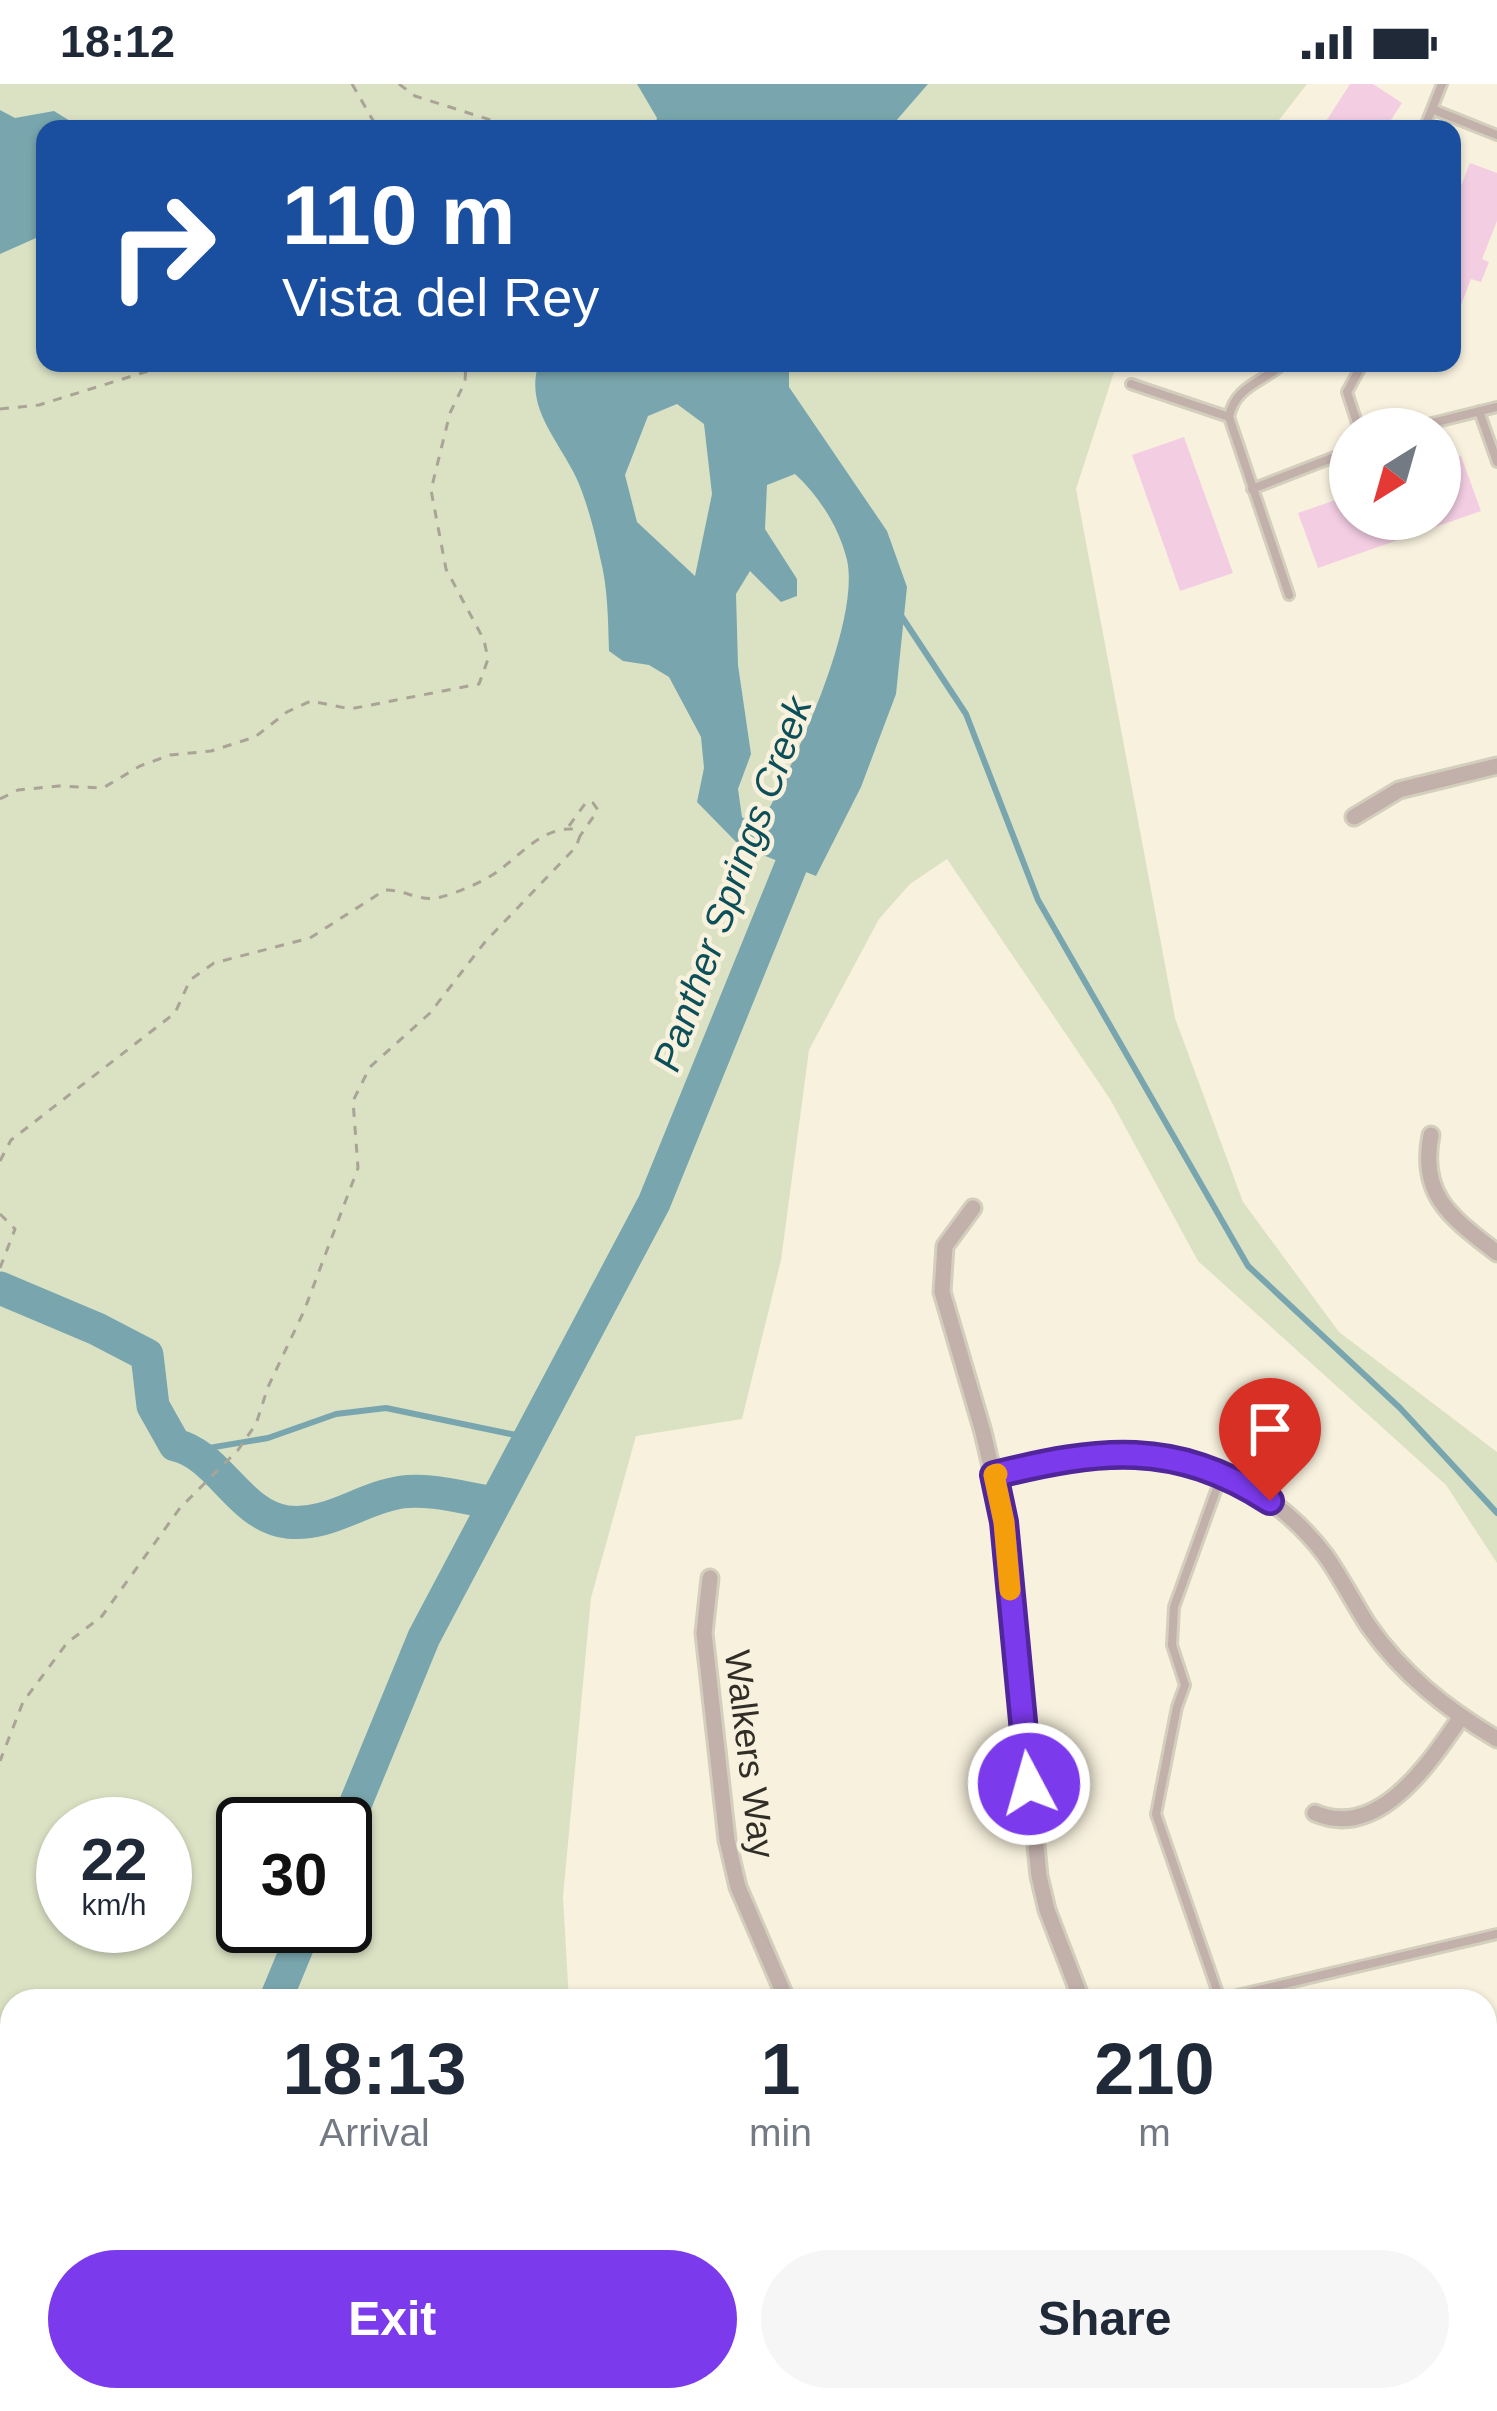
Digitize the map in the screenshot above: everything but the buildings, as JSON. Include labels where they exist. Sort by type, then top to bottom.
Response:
[{"type":"street","points":[[1354,817],[1399,790],[1497,766]]},
{"type":"street","points":[[1432,1135],[1426,1162],[1431,1187],[1450,1213],[1497,1253]]},
{"type":"street","points":[[973,1208],[945,1246],[942,1292],[1004,1522],[1039,1876],[1077,1989]]},
{"type":"street","points":[[994,1475],[1063,1458],[1117,1452],[1171,1457],[1222,1474],[1270,1501],[1311,1537],[1389,1652],[1413,1679],[1461,1718],[1497,1739]]},
{"type":"street","name":"Walkers Way","points":[[710,1578],[704,1633],[727,1840],[738,1888],[783,1989]]},
{"type":"street","points":[[1315,1813],[1327,1819],[1372,1811],[1426,1768],[1461,1718]]},
{"type":"lane","points":[[1428,120],[1442,84]]},
{"type":"lane","points":[[1432,109],[1460,120]]},
{"type":"lane","points":[[1461,121],[1497,135]]},
{"type":"lane","points":[[1270,372],[1232,401],[1229,417],[1289,595]]},
{"type":"lane","points":[[1352,408],[1347,392],[1358,372]]},
{"type":"lane","points":[[1131,384],[1229,417]]},
{"type":"lane","points":[[1461,416],[1497,407]]},
{"type":"lane","points":[[1479,411],[1497,462]]},
{"type":"lane","points":[[1252,489],[1329,460]]},
{"type":"lane","points":[[1212,1989],[1156,1814],[1185,1685],[1172,1645],[1174,1607],[1222,1474]]},
{"type":"lane","points":[[1263,1989],[1497,1934]]},
{"type":"path","points":[[352,84],[373,120]]},
{"type":"path","points":[[399,84],[415,96],[491,120]]},
{"type":"path","points":[[0,410],[39,405],[145,372]]},
{"type":"path","points":[[0,799],[18,790],[103,788],[170,755],[211,751],[255,736],[311,701],[350,709],[479,684],[488,659],[484,640],[446,569],[431,490],[466,372]]},
{"type":"path","points":[[0,1161],[11,1140],[175,1013],[190,980],[214,963],[310,938],[385,890],[428,899],[448,895],[496,872],[542,837],[568,827],[587,801],[598,810],[576,847],[484,942],[430,1013],[370,1067],[353,1101],[358,1168],[256,1424],[180,1508],[102,1616],[67,1643],[23,1702],[0,1761]]},
{"type":"path","points":[[568,827],[580,836]]},
{"type":"path","points":[[0,1214],[15,1229],[1,1266]]},
{"type":"green space","points":[[0,84],[1307,84],[1279,120],[36,120],[36,372],[1114,372],[1076,489],[1175,1018],[1243,1202],[1339,1332],[1497,1452],[1497,1563],[1446,1485],[1198,1261],[1110,1099],[947,859],[910,884],[879,919],[809,1050],[781,1260],[742,1419],[636,1436],[591,1598],[563,1897],[568,1989],[0,1989]]},
{"type":"water","points":[[637,84],[928,84],[897,120],[657,118]]},
{"type":"water","points":[[0,110],[15,118],[54,111],[68,120],[36,120],[36,238],[0,254]]},
{"type":"water","points":[[537,372],[789,372],[789,387],[887,531],[907,587],[896,694],[861,787],[816,876],[740,846],[697,802],[704,768],[701,737],[669,677],[649,665],[623,661],[609,651],[605,580],[591,520],[579,484],[536,396]],"holes":[[[677,404],[704,424],[712,494],[695,576],[637,522],[625,475],[648,416]],[[795,474],[820,502],[847,560],[844,621],[820,697],[758,829],[742,817],[738,789],[751,754],[738,665],[736,594],[750,571],[781,602],[797,596],[797,579],[765,529],[767,485]]]},
{"type":"waterway","points":[[902,617],[966,714],[1038,900],[1248,1266],[1400,1408],[1497,1513]]},
{"type":"waterway","name":"Panther Springs Creek","points":[[358,1797],[424,1637],[654,1203],[808,824]]},
{"type":"waterway","name":"Panther Springs Creek","points":[[0,1288],[147,1355],[153,1406],[175,1445],[205,1460],[270,1517],[287,1522],[317,1520],[387,1495],[413,1491],[495,1503]]},
{"type":"waterway","name":"Panther Springs Creek","points":[[197,1450],[268,1438],[336,1414],[386,1408],[530,1438]]},
{"type":"waterway","name":"Panther Springs Creek","points":[[280,1989],[295,1953]]},
{"type":"slow traffic","points":[[997,1474],[1010,1590]]},
{"type":"route","points":[[1029,1784],[1004,1522],[994,1475],[1089,1454],[1144,1454],[1197,1464],[1270,1501]]}]
